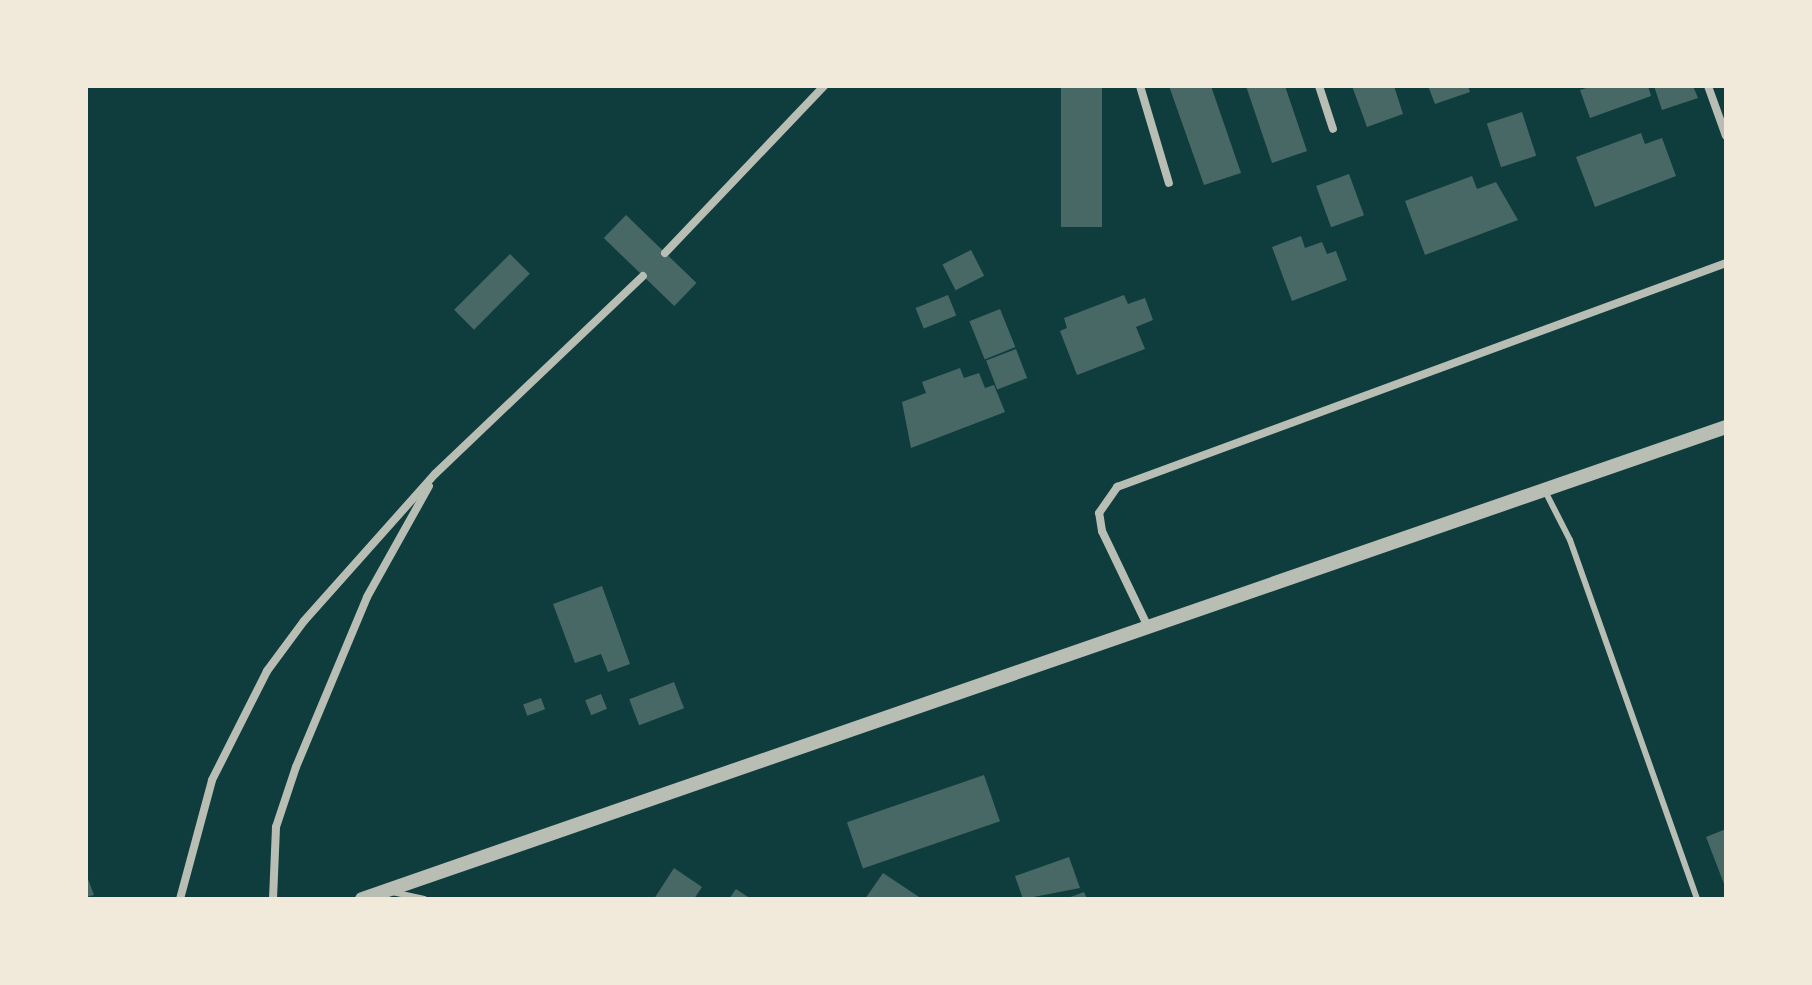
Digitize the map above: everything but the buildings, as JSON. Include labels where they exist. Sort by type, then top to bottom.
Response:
[{"type":"street","points":[[665,253],[824,86]]},
{"type":"street","points":[[1140,86],[1169,183]]},
{"type":"street","points":[[1319,86],[1333,129]]},
{"type":"street","points":[[1708,86],[1726,136]]},
{"type":"street","points":[[1148,627],[1102,531],[1099,513],[1117,487],[1726,263]]},
{"type":"street","points":[[180,899],[212,780],[267,671],[435,474],[643,276]]},
{"type":"street","points":[[362,899],[1726,427]]},
{"type":"street","points":[[273,899],[276,827],[296,767],[367,597],[435,474]]},
{"type":"lane","points":[[1545,491],[1570,540],[1697,899]]},
{"type":"lane","points":[[387,890],[424,899]]}]
